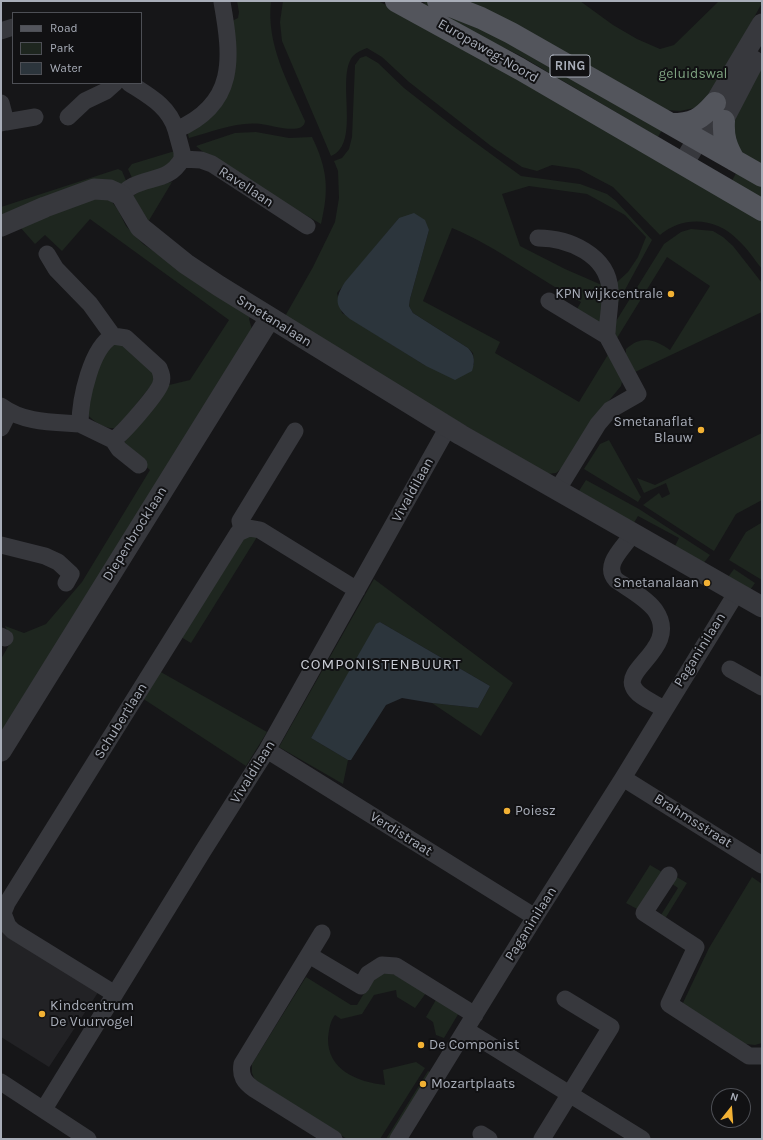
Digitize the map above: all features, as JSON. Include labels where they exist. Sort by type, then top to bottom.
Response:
[{"type":"main road","name":"Europaweg-Noord","points":[[396,1],[461,35],[762,210]]},
{"type":"main road","name":"Europaweg-Noord","points":[[438,1],[481,18],[511,33],[762,176]]},
{"type":"main road","points":[[671,124],[692,122],[704,116],[719,112],[723,137],[734,160]]},
{"type":"street","points":[[176,130],[196,121],[203,115],[213,104],[224,82],[229,55],[222,2]]},
{"type":"street","points":[[689,168],[704,143],[762,24]]},
{"type":"street","points":[[1,31],[12,27]]},
{"type":"street","points":[[719,112],[762,46]]},
{"type":"street","points":[[68,117],[85,101],[106,90],[114,84]]},
{"type":"street","points":[[1,226],[94,189],[110,190],[121,195],[131,187],[164,177],[177,168],[182,159],[182,152],[173,121],[165,108],[130,84]]},
{"type":"street","points":[[1,103],[4,123],[35,118]]},
{"type":"street","name":"Ravellaan","points":[[182,159],[201,160],[212,164],[307,226]]},
{"type":"street","name":"Smetanalaan","points":[[121,195],[134,220],[147,234],[186,264],[270,318],[448,427],[762,607]]},
{"type":"street","points":[[538,238],[551,238],[580,247],[594,258],[607,273],[610,290],[607,336]]},
{"type":"street","points":[[47,254],[56,270],[90,304],[113,336]]},
{"type":"street","points":[[549,301],[607,336],[638,394],[610,410],[598,424],[558,489]]},
{"type":"street","name":"Diepenbrocklaan","points":[[1,751],[270,318]]},
{"type":"street","points":[[80,424],[82,395],[98,352],[106,340],[113,336],[126,338],[159,368],[162,378],[161,384],[124,431],[113,440]]},
{"type":"street","points":[[1,428],[5,409],[30,420],[80,424],[113,440],[119,449],[139,465]]},
{"type":"street","name":"Vivaldilaan","points":[[44,1109],[202,850],[267,750],[448,427]]},
{"type":"street","name":"Schubertlaan","points":[[115,994],[13,931],[8,926],[2,914],[10,898],[134,699],[235,538],[242,530],[240,521],[295,431]]},
{"type":"street","points":[[242,530],[255,529],[265,533],[357,590]]},
{"type":"street","points":[[633,533],[613,561],[611,571],[616,580],[651,606],[658,618],[661,631],[657,645],[652,654],[636,671],[632,682],[633,687],[640,694],[664,709]]},
{"type":"street","points":[[1,545],[45,556],[58,562],[72,574],[66,582]]},
{"type":"street","name":"Paganinilaan","points":[[398,1139],[534,917],[623,778],[736,592]]},
{"type":"street","points":[[730,669],[762,687]]},
{"type":"street","name":"Verdistraat","points":[[267,750],[534,917]]},
{"type":"street","name":"Brahmsstraat","points":[[623,778],[762,865]]},
{"type":"street","points":[[669,875],[644,913],[696,947],[669,1004],[749,1056],[762,1056]]},
{"type":"street","points":[[322,934],[242,1064],[240,1072],[246,1084],[334,1139]]},
{"type":"street","points":[[309,955],[361,986],[368,974],[382,965],[396,966],[475,1015]]},
{"type":"street","points":[[542,1139],[611,1027],[565,999]]},
{"type":"street","points":[[466,1030],[642,1139]]},
{"type":"street","points":[[1,1082],[88,1139]]},
{"type":"shaded area","name":"Kindcentrum De Vuurvogel","points":[[1,930],[99,991],[49,1067],[1,1037]]},
{"type":"green space","points":[[237,1],[271,1],[270,17],[275,48],[285,77],[305,121],[299,128],[293,129],[252,123],[225,128],[189,138],[187,131],[207,118],[232,21],[238,18],[239,12]]},
{"type":"green space","points":[[283,1],[378,1],[398,11],[762,218],[762,269],[741,243],[730,233],[720,227],[710,223],[690,222],[679,224],[660,235],[613,187],[579,169],[552,165],[537,171],[522,167],[491,146],[409,82],[382,57],[367,48],[353,56],[348,66],[346,79],[347,125],[345,138],[340,149],[331,156],[282,41],[280,22]]},
{"type":"green space","points":[[425,1],[455,12],[665,125],[658,137],[519,55],[422,8]]},
{"type":"green space","name":"geluidswal","points":[[461,1],[580,1],[613,25],[637,39],[660,49],[674,45],[719,1],[762,1],[762,3],[711,95],[699,107],[680,111],[666,110]]},
{"type":"green space","points":[[366,56],[378,63],[404,88],[521,176],[580,184],[607,194],[616,201],[652,240],[614,310],[617,282],[628,272],[638,257],[646,237],[625,215],[587,194],[529,186],[502,194],[520,246],[565,269],[604,286],[601,324],[577,309],[581,302],[501,253],[452,228],[423,301],[500,342],[495,353],[579,402],[609,353],[623,378],[621,386],[598,414],[563,467],[556,473],[547,474],[284,318],[313,267],[335,222],[339,198],[338,171],[334,161],[342,158],[349,149],[352,137],[355,65],[360,58]],"holes":[[[399,218],[429,230],[409,306],[413,313],[468,348],[473,353],[474,365],[426,366],[342,313],[337,293]]]},
{"type":"green space","points":[[762,67],[762,167],[737,149],[732,141],[731,133],[732,123],[736,113]]},
{"type":"green space","points":[[256,132],[289,138],[312,137],[321,160],[326,180],[324,212],[321,224],[216,163],[196,146],[235,133]]},
{"type":"green space","points":[[178,150],[167,168],[133,180],[128,169],[132,164]]},
{"type":"green space","points":[[739,168],[762,182],[762,202],[730,184]]},
{"type":"green space","points":[[118,169],[122,171],[127,183],[1,216],[1,207]]},
{"type":"green space","points":[[172,182],[148,222],[133,196],[144,188]]},
{"type":"green space","points":[[95,197],[110,199],[118,210],[126,226],[143,244],[250,316],[249,319],[253,333],[1,737],[1,659],[12,640],[5,626],[24,633],[46,624],[82,582],[150,470],[122,445],[169,385],[190,380],[229,320],[90,219],[62,251],[45,235],[35,244],[20,227]]},
{"type":"green space","points":[[691,229],[713,231],[733,246],[762,283],[762,312],[635,372],[626,355],[626,349],[637,342],[648,340],[659,343],[670,350],[710,286],[667,257],[617,338],[613,326],[664,244],[681,232]]},
{"type":"green space","points":[[121,342],[158,377],[117,428],[109,428],[100,425],[87,414],[89,396],[106,347]]},
{"type":"green space","points":[[762,433],[762,500],[736,514],[714,551],[643,505],[659,493],[662,498],[670,494],[666,483],[644,493],[637,478],[655,485]]},
{"type":"green space","points":[[609,440],[641,497],[638,502],[584,469],[600,444]]},
{"type":"green space","points":[[586,480],[639,509],[710,555],[702,565],[673,550],[679,538],[638,516],[632,526],[577,494]]},
{"type":"green space","points":[[761,523],[762,580],[729,560],[746,532]]},
{"type":"green space","points":[[243,537],[257,537],[191,643],[181,637]]},
{"type":"green space","points":[[734,569],[755,583],[750,590],[728,577]]},
{"type":"green space","points":[[374,579],[513,683],[481,736],[432,703],[478,708],[490,686],[380,622],[311,738],[348,760],[343,784],[279,747]]},
{"type":"green space","points":[[159,671],[267,732],[246,766],[142,698]]},
{"type":"green space","points":[[650,865],[662,872],[639,910],[626,903]]},
{"type":"green space","points":[[675,876],[687,883],[663,922],[661,915],[678,888],[671,883]]},
{"type":"green space","points":[[752,877],[762,884],[762,1043],[755,1045],[746,1044],[744,1046],[682,1005],[709,948]]},
{"type":"green space","points":[[390,972],[426,993],[415,1008],[397,997],[396,990],[374,995],[362,1014],[341,1019],[335,1015],[329,1029],[328,1038],[329,1049],[338,1066],[355,1077],[365,1081],[385,1085],[383,1070],[416,1062],[425,1068],[380,1139],[347,1139],[255,1080],[252,1073],[252,1064],[306,977],[351,1005],[357,1005],[375,975]]},
{"type":"green space","points":[[437,998],[460,1011],[444,1038],[436,1035],[433,1022],[426,1017]]},
{"type":"green space","points":[[428,1071],[431,1073],[391,1139],[386,1139]]},
{"type":"water","points":[[414,213],[425,220],[429,230],[409,306],[413,313],[468,348],[472,353],[474,365],[472,371],[455,380],[426,366],[350,319],[341,311],[339,307],[339,293],[345,282],[399,218]]},
{"type":"water","points":[[380,622],[490,686],[478,708],[402,698],[386,705],[351,760],[348,760],[311,738],[376,624]]},
{"type":"place","name":"KPN wijkcentrale","points":[[671,294]]},
{"type":"place","name":"Smetanaflat Blauw","points":[[701,430]]},
{"type":"place","name":"Smetanalaan","points":[[707,583]]},
{"type":"place","name":"Poiesz","points":[[507,811]]},
{"type":"place","name":"Kindcentrum De Vuurvogel","points":[[42,1014]]},
{"type":"place","name":"De Componist","points":[[421,1045]]},
{"type":"place","name":"Mozartplaats","points":[[423,1084]]},
{"type":"district","name":"COMPONISTENBUURT","points":[[381,665]]}]
